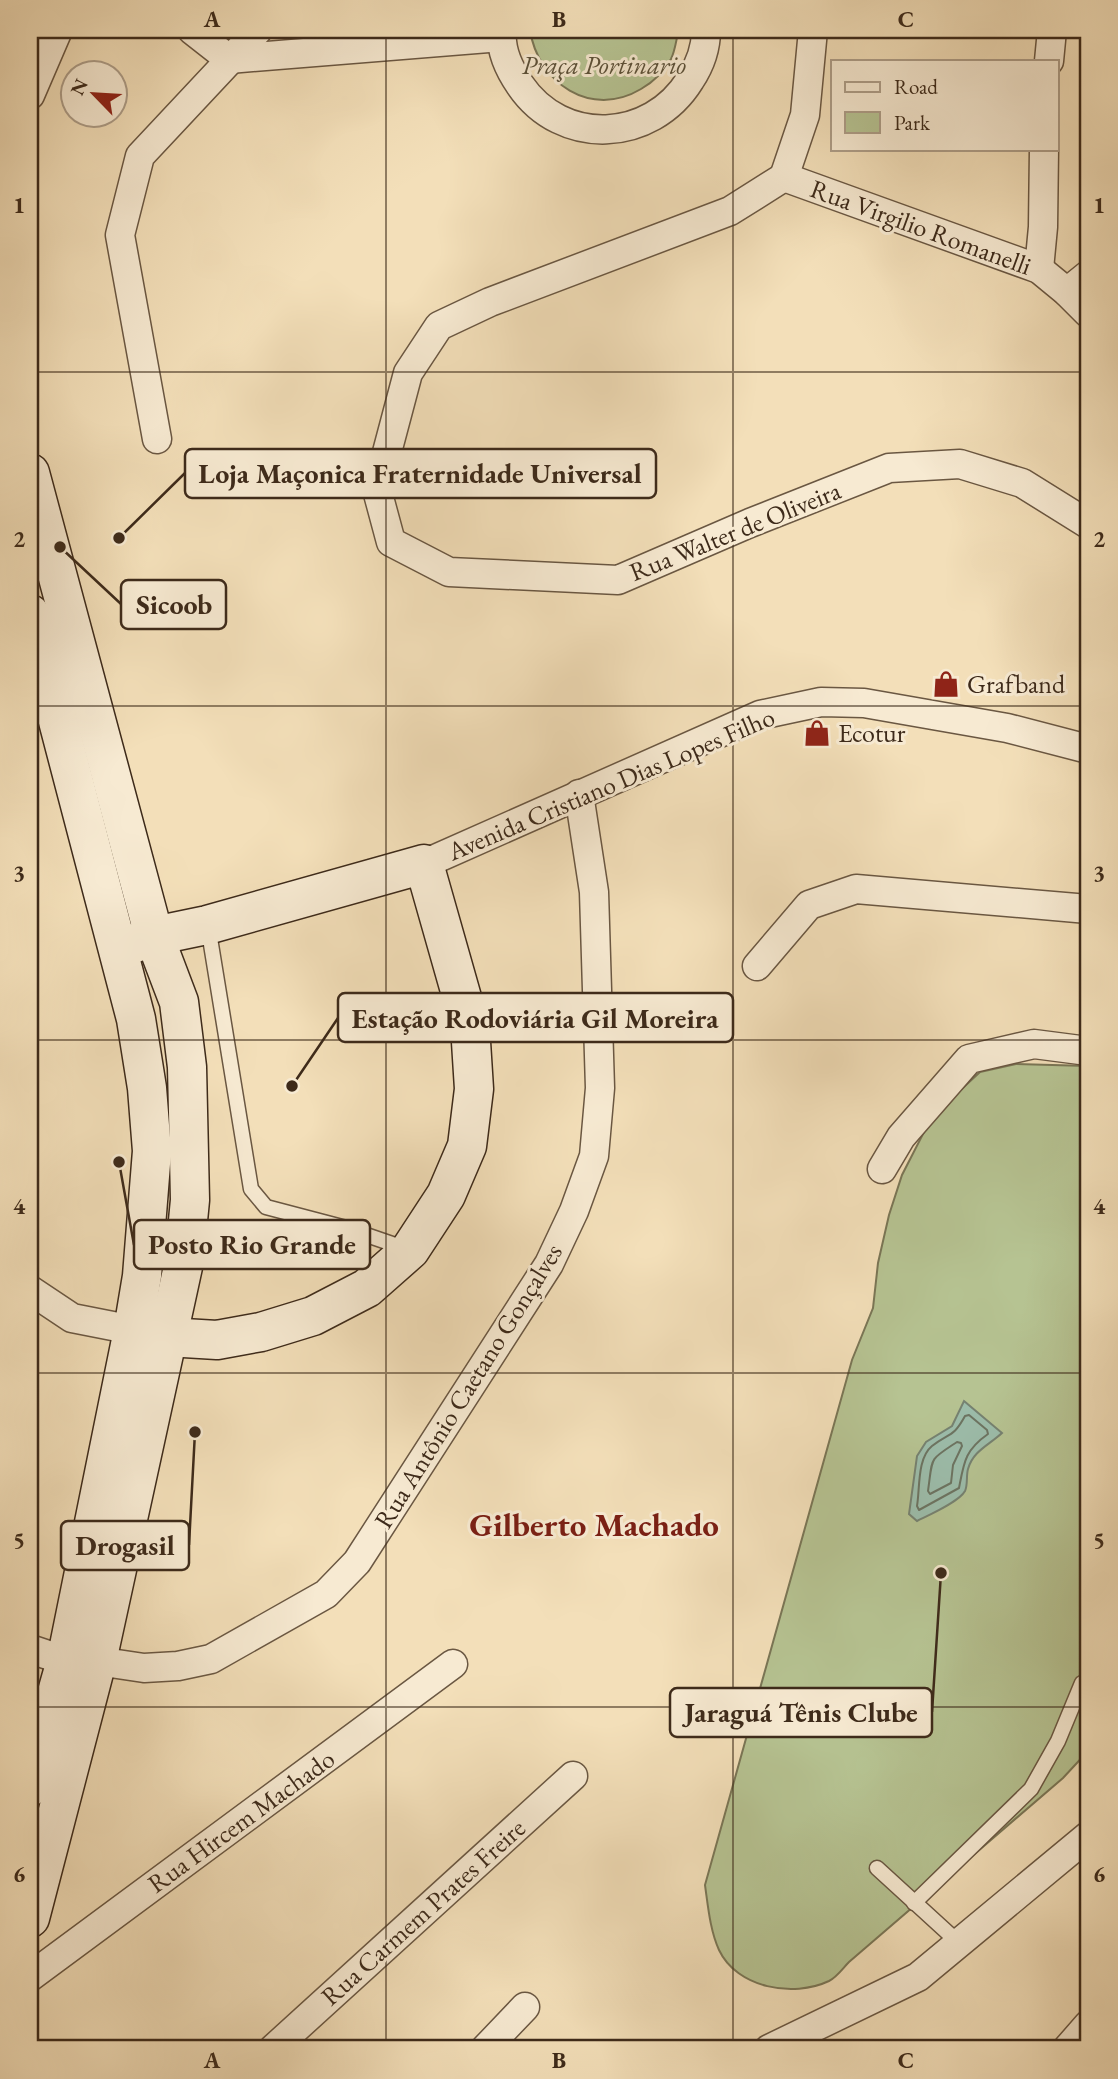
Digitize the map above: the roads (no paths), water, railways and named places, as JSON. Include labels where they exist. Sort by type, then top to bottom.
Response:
[{"type":"main road","points":[[30,472],[155,936],[179,1002],[187,1067],[190,1200],[184,1262],[150,1333]]},
{"type":"main road","points":[[30,614],[136,1020],[147,1088],[152,1151],[147,1225],[150,1333],[30,1918]]},
{"type":"main road","points":[[118,949],[155,936],[207,925],[424,864],[470,1026],[474,1089],[467,1146],[446,1195],[410,1250],[367,1288],[313,1316],[261,1332],[217,1340],[150,1333]]},
{"type":"main road","points":[[30,1787],[81,1661]]},
{"type":"street","points":[[30,95],[58,30]]},
{"type":"street","points":[[192,30],[229,59],[501,34],[510,70],[529,98],[556,119],[588,129],[622,129],[654,117],[681,96],[699,67],[706,30]]},
{"type":"street","points":[[157,439],[120,235],[140,156],[258,30]]},
{"type":"street","points":[[784,177],[805,115],[813,30]]},
{"type":"street","points":[[1049,60],[1052,30]]},
{"type":"street","points":[[1039,269],[1044,150]]},
{"type":"street","name":"Rua Virgilio Romanelli","points":[[784,177],[1078,283],[1088,313]]},
{"type":"street","name":"Rua Walter de Oliveira","points":[[784,177],[730,211],[490,302],[439,326],[408,373],[377,490],[391,541],[449,572],[618,580],[750,523],[889,468],[960,464],[1023,483],[1088,524]]},
{"type":"street","name":"Avenida Cristiano Dias Lopes Filho","points":[[424,864],[761,715],[821,702],[864,703],[994,726],[1088,749]]},
{"type":"street","name":"Rua Antônio Caetano Gonçalves","points":[[30,1649],[81,1661],[144,1668],[178,1666],[211,1659],[326,1594],[357,1562],[549,1264],[574,1211],[594,1156],[600,1088],[594,892],[579,794]]},
{"type":"street","points":[[757,966],[810,905],[856,889],[1088,909]]},
{"type":"street","points":[[882,1169],[901,1137],[969,1059],[1034,1044],[1088,1051]]},
{"type":"street","points":[[30,1290],[72,1318],[150,1333]]},
{"type":"street","name":"Rua Hircem Machado","points":[[30,1977],[453,1664]]},
{"type":"street","name":"Rua Carmem Prates Freire","points":[[279,2046],[573,1776]]},
{"type":"street","points":[[769,2049],[918,1977],[1088,1836]]},
{"type":"street","points":[[485,2049],[525,2007]]},
{"type":"street","points":[[1067,2049],[1088,2025]]},
{"type":"lane","points":[[207,925],[250,1189],[266,1207],[346,1228],[410,1250]]},
{"type":"lane","points":[[914,1903],[1031,1788],[1058,1741],[1082,1683]]},
{"type":"lane","points":[[877,1868],[958,1943]]},
{"type":"water","points":[[964,1401],[1002,1433],[970,1463],[966,1489],[962,1495],[917,1521],[909,1514],[917,1456],[926,1442],[952,1426]]},
{"type":"place","name":"Loja Maçonica Fraternidade Universal","points":[[119,538]]},
{"type":"place","name":"Sicoob","points":[[60,547]]},
{"type":"place","name":"Grafband","points":[[946,684]]},
{"type":"place","name":"Ecotur","points":[[817,733]]},
{"type":"place","name":"Estação Rodoviária Gil Moreira","points":[[292,1086]]},
{"type":"place","name":"Posto Rio Grande","points":[[119,1162]]},
{"type":"place","name":"Drogasil","points":[[195,1432]]},
{"type":"place","name":"Jaraguá Tênis Clube","points":[[941,1573]]},
{"type":"district","name":"Gilberto Machado","points":[[594,1524]]},
{"type":"park label","name":"Praça Portinario","points":[[604,65]]}]
